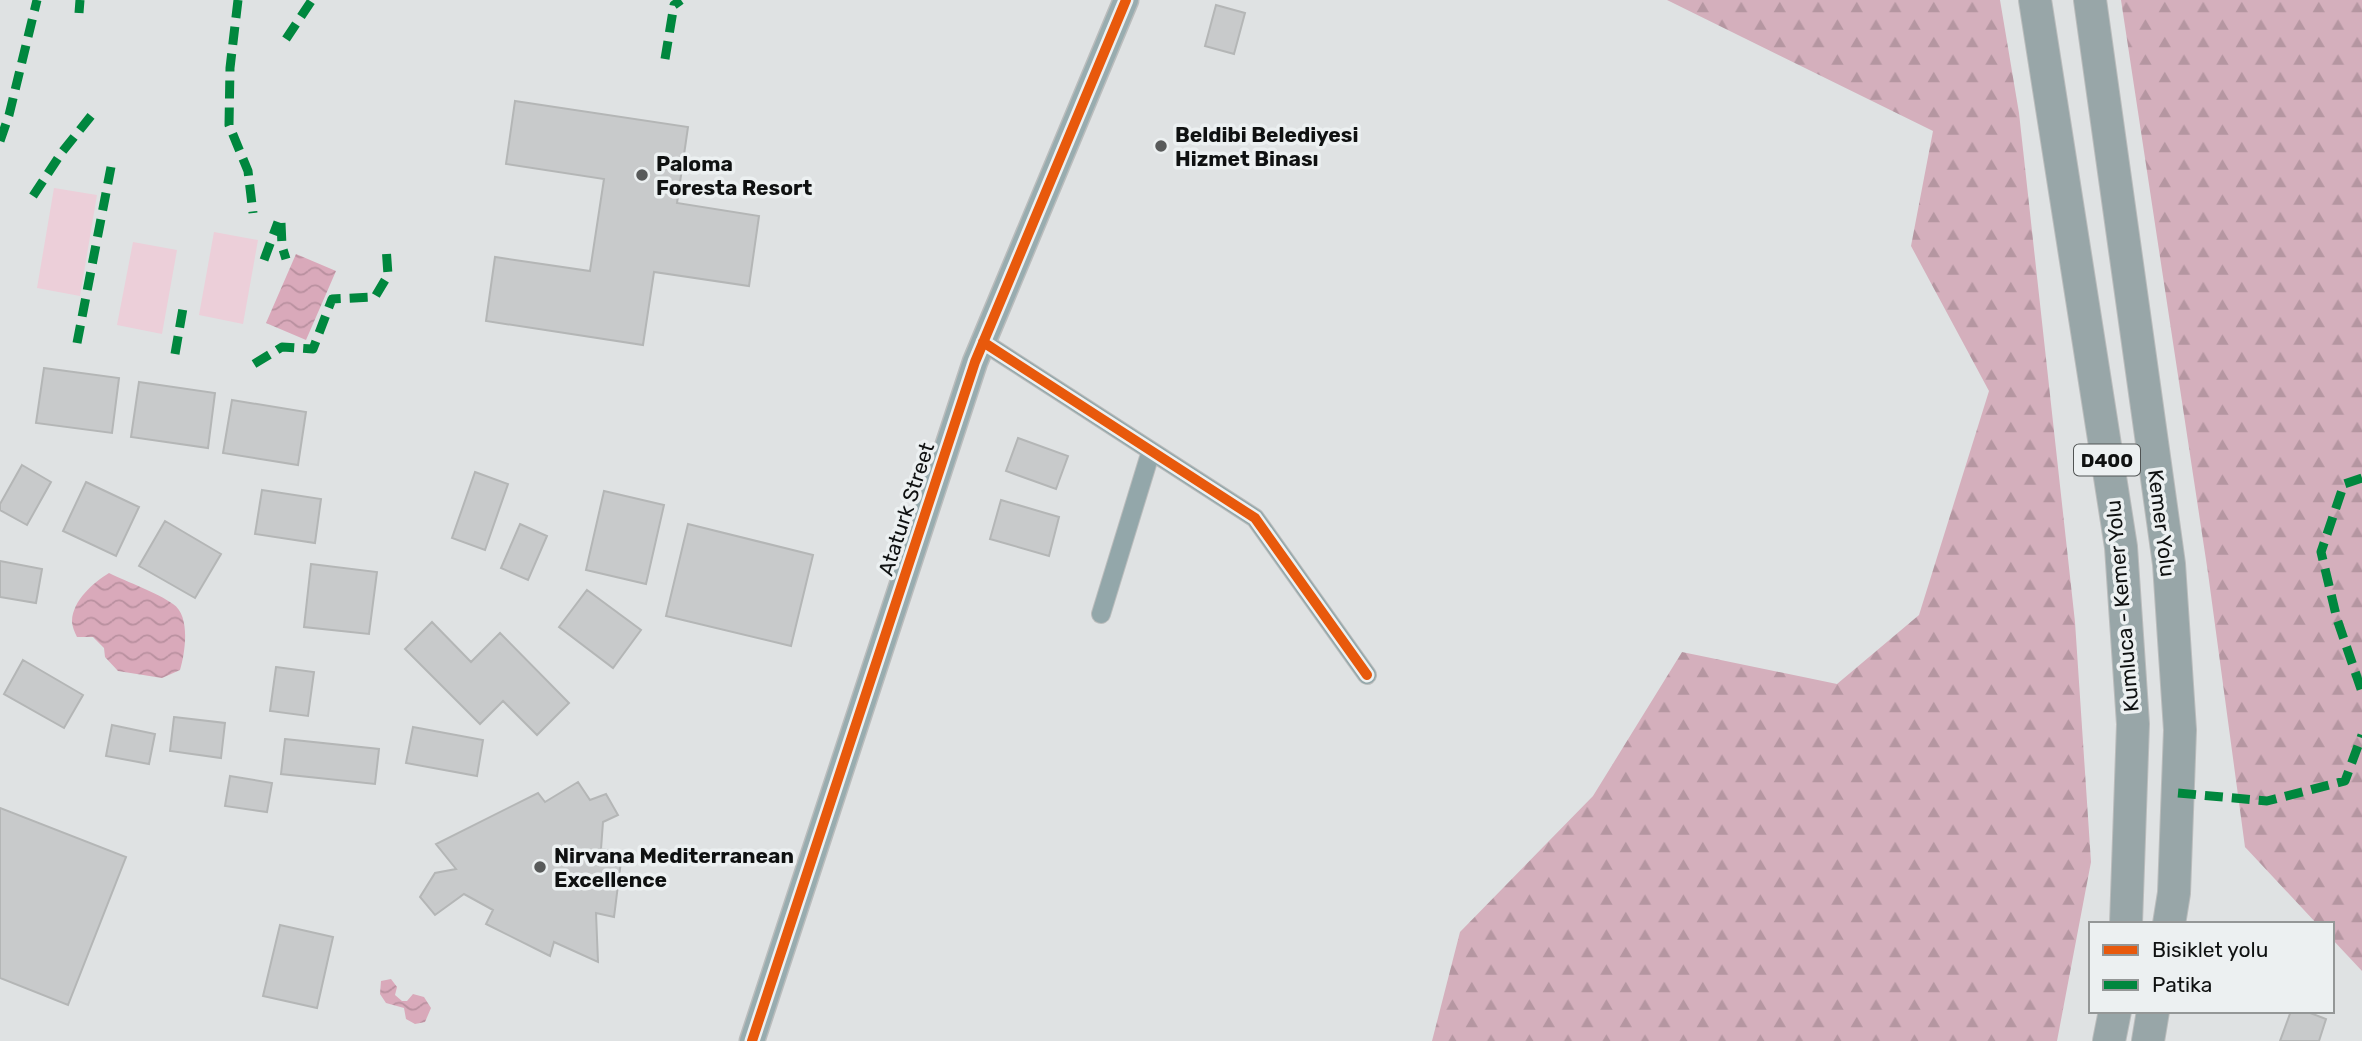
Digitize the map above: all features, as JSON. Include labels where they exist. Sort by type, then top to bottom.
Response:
[{"type":"highway","name":"Kumluca - Kemer Yolu","points":[[2035,0],[2120,547],[2133,724],[2126,922]]},
{"type":"highway","name":"Kemer Yolu","points":[[2090,0],[2169,564],[2180,730],[2174,893],[2169,922]]},
{"type":"highway","points":[[2109,1041],[2115,1013]]},
{"type":"highway","points":[[2148,1041],[2153,1013]]},
{"type":"street","name":"Ataturk Street","points":[[752,1041],[895,601],[983,342],[1126,0]]},
{"type":"street","points":[[983,342],[1255,517],[1367,675]]},
{"type":"street","points":[[1101,614],[1151,451]]},
{"type":"green space","points":[[1667,0],[2000,0],[2019,113],[2075,622],[2091,862],[2057,1041],[1432,1041],[1460,932],[1593,796],[1682,652],[1837,684],[1919,615],[1989,391],[1911,246],[1933,131]]},
{"type":"green space","points":[[2121,0],[2362,0],[2362,971],[2334,941],[2334,922],[2315,922],[2245,847],[2208,573]]},
{"type":"shaded area","points":[[54,188],[97,195],[80,296],[37,288]]},
{"type":"shaded area","points":[[214,232],[258,240],[243,324],[199,315]]},
{"type":"shaded area","points":[[133,242],[177,250],[162,334],[117,325]]},
{"type":"water","points":[[296,254],[336,271],[306,340],[266,323]]},
{"type":"water","points":[[109,573],[159,596],[179,610],[185,635],[180,670],[162,678],[118,671],[105,657],[104,648],[93,637],[77,637],[72,621],[76,606],[91,587]]},
{"type":"water","points":[[391,979],[397,987],[395,995],[402,1001],[407,1001],[413,994],[424,997],[431,1008],[425,1022],[415,1024],[406,1019],[404,1008],[386,1003],[380,994],[381,981]]},
{"type":"building","points":[[1216,5],[1245,13],[1234,54],[1205,46]]},
{"type":"building","points":[[515,101],[688,127],[677,203],[759,216],[749,286],[654,272],[643,345],[486,321],[495,257],[590,271],[604,179],[506,164]]},
{"type":"building","points":[[44,368],[119,378],[112,433],[36,423]]},
{"type":"building","points":[[139,382],[215,393],[208,448],[131,437]]},
{"type":"building","points":[[232,400],[306,412],[298,465],[223,453]]},
{"type":"building","points":[[1018,438],[1068,456],[1056,489],[1006,471]]},
{"type":"building","points":[[22,465],[51,482],[27,525],[0,510],[0,504]]},
{"type":"building","points":[[475,472],[508,484],[485,550],[452,538]]},
{"type":"building","points":[[86,482],[139,507],[116,556],[63,531]]},
{"type":"building","points":[[262,490],[321,499],[315,543],[255,534]]},
{"type":"building","points":[[604,491],[664,505],[646,584],[586,570]]},
{"type":"building","points":[[1001,500],[1059,517],[1049,556],[990,539]]},
{"type":"building","points":[[165,521],[221,554],[195,598],[139,566]]},
{"type":"building","points":[[520,524],[547,536],[528,580],[501,568]]},
{"type":"building","points":[[688,524],[813,555],[791,646],[666,616]]},
{"type":"building","points":[[0,561],[42,569],[36,603],[0,597]]},
{"type":"building","points":[[311,564],[377,572],[369,634],[304,627]]},
{"type":"building","points":[[587,590],[641,630],[613,668],[559,627]]},
{"type":"building","points":[[432,622],[471,662],[500,633],[569,703],[537,735],[503,701],[480,724],[405,649]]},
{"type":"building","points":[[23,660],[83,695],[64,728],[4,694]]},
{"type":"building","points":[[276,667],[314,672],[308,716],[270,711]]},
{"type":"building","points":[[174,717],[225,723],[221,758],[170,751]]},
{"type":"building","points":[[112,725],[155,734],[149,764],[106,756]]},
{"type":"building","points":[[413,727],[483,740],[477,776],[406,763]]},
{"type":"building","points":[[285,739],[379,749],[375,784],[281,774]]},
{"type":"building","points":[[230,776],[272,783],[267,812],[225,806]]},
{"type":"building","points":[[578,782],[590,800],[606,794],[618,815],[603,822],[601,849],[622,853],[614,917],[596,913],[598,962],[554,942],[550,956],[486,924],[493,910],[464,894],[435,915],[420,897],[435,873],[456,869],[436,844],[538,793],[545,802]]},
{"type":"building","points":[[0,808],[126,857],[68,1005],[0,978]]},
{"type":"building","points":[[280,925],[333,937],[317,1008],[263,996]]},
{"type":"building","points":[[2290,1013],[2310,1013],[2326,1019],[2319,1041],[2280,1041]]},
{"type":"marked path","points":[[0,141],[9,115],[37,0]]},
{"type":"marked path","points":[[79,13],[80,0]]},
{"type":"marked path","points":[[238,0],[230,68],[229,125],[248,171],[253,213]]},
{"type":"marked path","points":[[286,39],[312,0]]},
{"type":"marked path","points":[[665,59],[674,5],[681,0]]},
{"type":"marked path","points":[[33,196],[62,152],[95,111]]},
{"type":"marked path","points":[[77,343],[111,167]]},
{"type":"marked path","points":[[264,260],[278,222]]},
{"type":"marked path","points":[[281,223],[282,246],[286,259]]},
{"type":"marked path","points":[[254,364],[282,347],[313,349],[332,299],[375,297],[388,275],[386,246]]},
{"type":"marked path","points":[[175,354],[183,308]]},
{"type":"marked path","points":[[2362,478],[2344,484],[2321,552],[2337,619],[2362,692]]},
{"type":"marked path","points":[[2178,793],[2267,801],[2345,781],[2362,735]]},
{"type":"cycle path","points":[[752,1041],[975,362],[1126,0]]},
{"type":"cycle path","points":[[983,342],[1255,518],[1367,675]]},
{"type":"place","name":"Beldibi Belediyesi Hizmet Binası","points":[[1161,146]]},
{"type":"place","name":"Paloma Foresta Resort","points":[[642,175]]},
{"type":"place","name":"Nirvana Mediterranean Excellence","points":[[540,867]]}]
